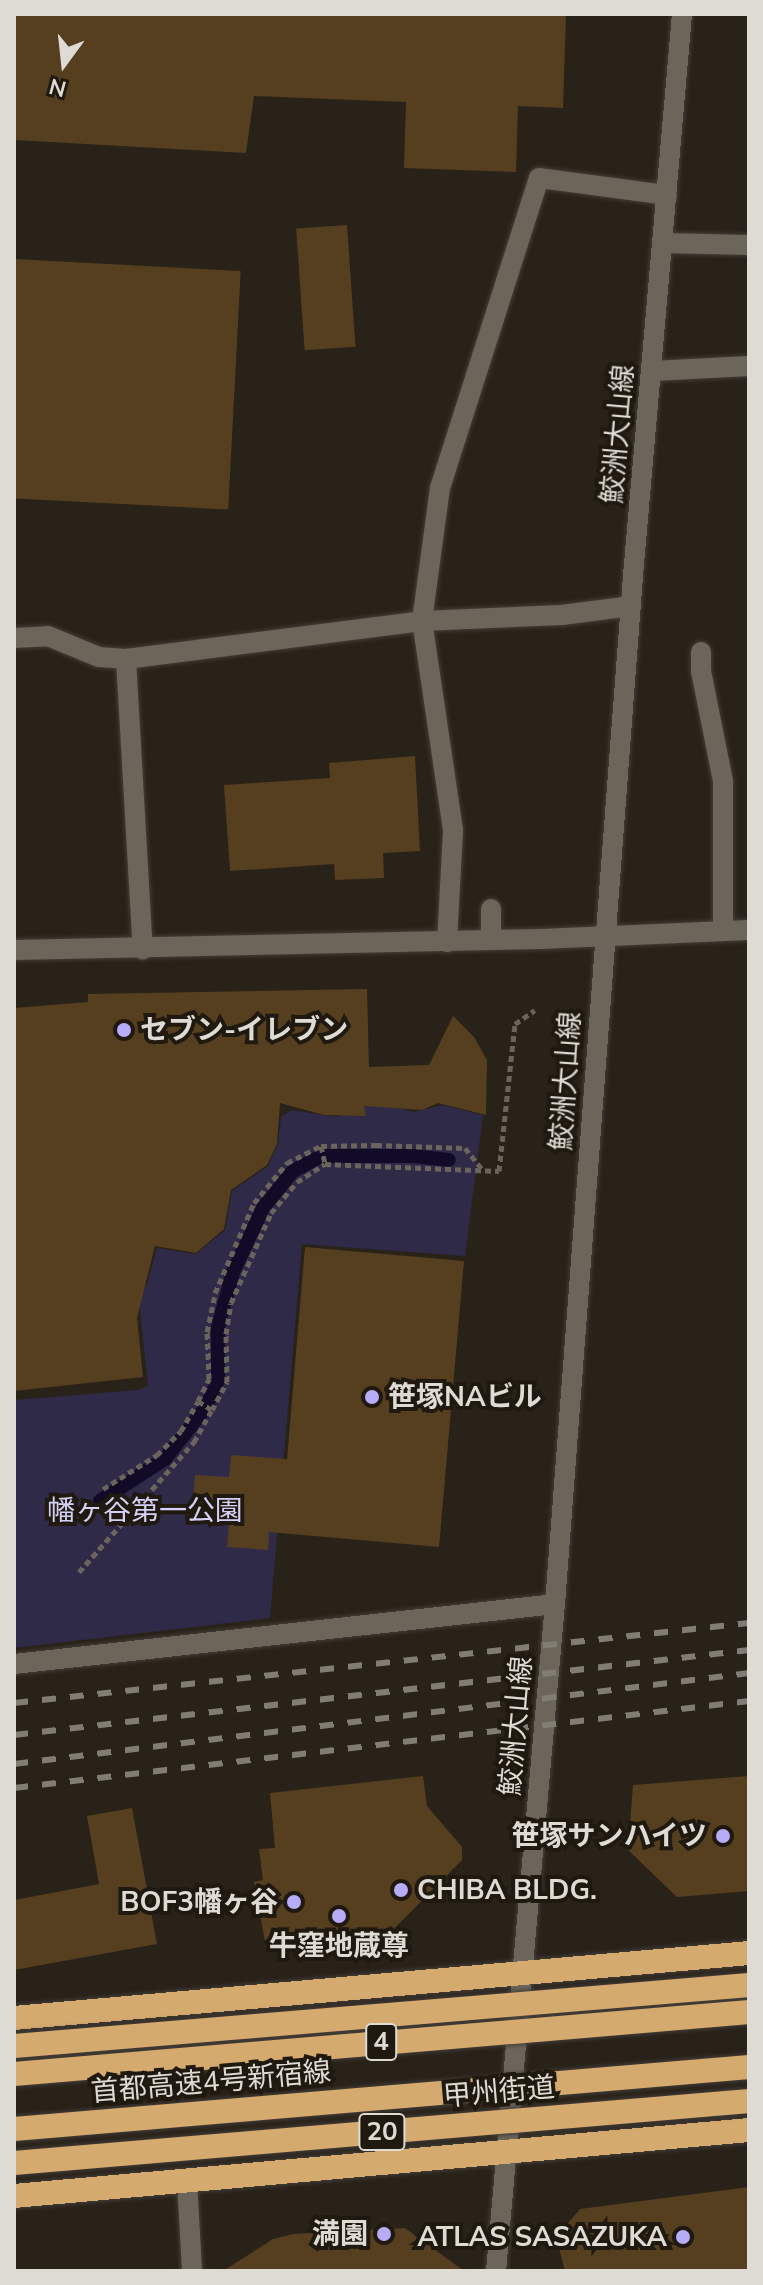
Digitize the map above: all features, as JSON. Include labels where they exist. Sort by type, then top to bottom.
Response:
[{"type":"highway","points":[[14,2018],[749,1953]]},
{"type":"highway","points":[[14,2046],[749,1985]]},
{"type":"highway","name":"首都高速4号新宿線","points":[[14,2074],[749,2012]]},
{"type":"highway","name":"首都高速4号新宿線","points":[[14,2129],[749,2067]]},
{"type":"highway","name":"甲州街道","points":[[14,2163],[749,2101]]},
{"type":"highway","name":"20","points":[[14,2196],[749,2130]]},
{"type":"main road","name":"鮫洲大山線","points":[[496,2271],[555,1604],[631,606],[682,14]]},
{"type":"main road","points":[[447,942],[453,830],[422,621],[440,488],[539,178],[667,195]]},
{"type":"main road","points":[[662,243],[749,245]]},
{"type":"main road","points":[[653,371],[749,366]]},
{"type":"main road","points":[[14,638],[48,636],[99,657],[126,659],[422,621],[562,615],[631,606]]},
{"type":"main road","points":[[701,652],[701,671],[723,781],[723,930]]},
{"type":"main road","points":[[126,659],[143,950]]},
{"type":"main road","points":[[491,909],[491,940]]},
{"type":"main road","points":[[14,950],[447,942],[749,930]]},
{"type":"main road","points":[[14,1664],[555,1604]]},
{"type":"main road","points":[[187,2181],[192,2271]]},
{"type":"path","points":[[79,1572],[194,1442],[227,1382],[226,1334],[231,1303],[243,1270],[271,1213],[297,1182],[325,1164],[499,1171],[515,1024],[535,1010]]},
{"type":"path","points":[[103,1489],[157,1455],[181,1431],[198,1401],[209,1379],[207,1332],[215,1293],[254,1203],[287,1163],[321,1146],[465,1148],[482,1169]]},
{"type":"path","points":[[321,1146],[325,1164]]},
{"type":"path","points":[[198,1401],[212,1410]]},
{"type":"green space","name":"幡ヶ谷第一公園","points":[[368,1105],[389,1105],[413,1112],[443,1105],[483,1115],[465,1256],[302,1244],[270,1618],[14,1648],[14,1400],[138,1390],[148,1386],[137,1283],[147,1285],[157,1248],[196,1254],[225,1230],[232,1191],[268,1166],[278,1144],[281,1117],[291,1110],[337,1117]]},
{"type":"building","points":[[14,14],[566,14],[563,108],[518,106],[516,172],[404,168],[406,102],[254,96],[246,153],[14,140]]},
{"type":"building","points":[[347,225],[356,347],[305,350],[296,229]]},
{"type":"building","points":[[14,259],[241,271],[228,510],[14,498]]},
{"type":"building","points":[[415,756],[420,851],[383,853],[384,878],[335,880],[334,864],[230,871],[224,785],[330,778],[329,763]]},
{"type":"building","points":[[367,989],[369,1067],[429,1065],[453,1016],[474,1037],[487,1060],[486,1115],[438,1103],[422,1110],[364,1106],[366,1116],[324,1115],[280,1103],[277,1144],[267,1165],[231,1190],[224,1229],[196,1253],[155,1246],[137,1318],[143,1377],[14,1391],[14,1008],[88,1002],[88,994]]},
{"type":"building","name":"笹塚NAビル","points":[[305,1247],[464,1261],[439,1547],[269,1532],[268,1550],[227,1547],[229,1521],[192,1518],[195,1475],[229,1477],[231,1455],[287,1459]]},
{"type":"building","points":[[423,1776],[427,1806],[462,1847],[462,1860],[371,1952],[370,1928],[266,1947],[254,1882],[263,1880],[259,1849],[275,1848],[270,1793]]},
{"type":"building","points":[[749,1776],[749,1891],[677,1897],[628,1850],[633,1785]]},
{"type":"building","points":[[132,1808],[157,1944],[14,1970],[14,1900],[99,1884],[87,1816]]},
{"type":"building","points":[[749,2187],[749,2271],[565,2271],[556,2237],[580,2209]]},
{"type":"building","points":[[405,2228],[464,2271],[223,2271],[273,2239],[293,2234]]},
{"type":"waterway","points":[[100,1501],[165,1459],[206,1407],[218,1380],[218,1327],[233,1272],[263,1208],[293,1171],[321,1156],[412,1156],[449,1160]]},
{"type":"railway","points":[[14,1703],[749,1623]]},
{"type":"railway","points":[[14,1735],[749,1650]]},
{"type":"railway","points":[[14,1764],[749,1673]]},
{"type":"railway","points":[[14,1788],[749,1701]]},
{"type":"place","name":"セブン-イレブン","points":[[124,1030]]},
{"type":"place","name":"笹塚NAビル","points":[[372,1397]]},
{"type":"place","name":"笹塚サンハイツ","points":[[723,1836]]},
{"type":"place","name":"CHIBA BLDG.","points":[[401,1890]]},
{"type":"place","name":"BOF3幡ヶ谷","points":[[294,1902]]},
{"type":"place","name":"牛窪地蔵尊","points":[[339,1916]]},
{"type":"place","name":"満園","points":[[384,2234]]},
{"type":"place","name":"ATLAS SASAZUKA","points":[[683,2237]]}]
